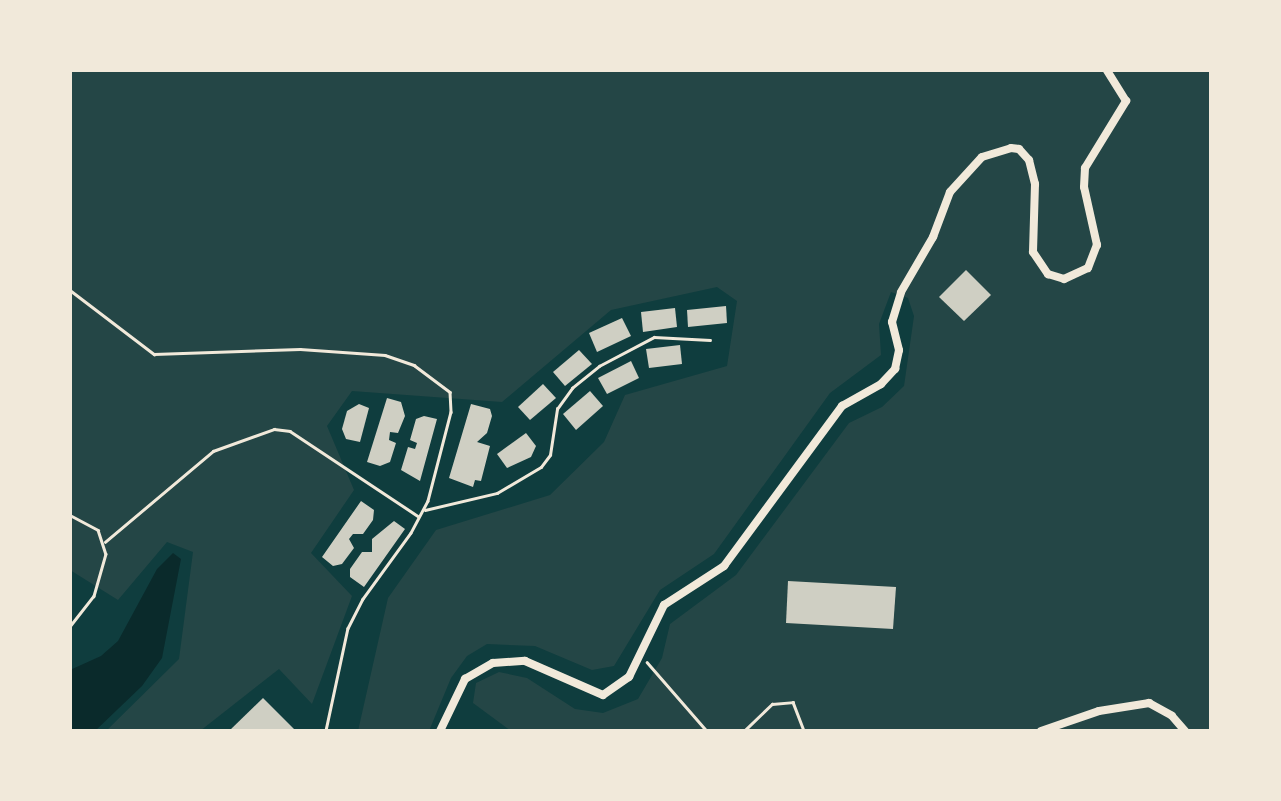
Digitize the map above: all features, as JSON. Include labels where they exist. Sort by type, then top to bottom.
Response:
[{"type":"street","points":[[440,731],[453,698],[478,668],[525,661],[602,696],[629,677],[664,604],[724,566],[842,406],[881,384],[895,369],[899,350],[892,322],[901,292],[932,238],[950,192],[966,170],[998,149],[1019,149],[1029,160],[1035,184],[1032,240],[1037,263],[1048,274],[1064,279],[1088,268],[1097,245],[1084,187],[1085,168],[1126,102],[1107,70]]},
{"type":"street","points":[[1041,731],[1099,711],[1148,703],[1172,716],[1185,731]]},
{"type":"lane","points":[[70,290],[154,354],[300,349],[385,355],[414,365],[450,392],[451,412],[423,510],[362,599],[348,628],[326,731]]},
{"type":"lane","points":[[423,510],[497,493],[542,467],[550,454],[557,409],[572,388],[600,366],[654,337],[710,340]]},
{"type":"lane","points":[[105,542],[213,452],[274,429],[290,430],[420,516]]},
{"type":"lane","points":[[70,515],[98,530],[105,542],[104,569],[94,596],[70,627]]},
{"type":"path","points":[[639,654],[707,731]]},
{"type":"path","points":[[744,731],[772,704],[793,702],[804,731]]},
{"type":"shaded area","points":[[70,70],[1211,70],[1211,731],[511,731],[473,703],[476,683],[499,672],[527,678],[575,709],[603,713],[638,699],[662,658],[670,624],[736,575],[849,423],[882,407],[904,386],[914,316],[908,298],[891,292],[879,324],[881,355],[830,393],[714,554],[660,590],[614,666],[592,670],[535,646],[487,644],[467,656],[451,678],[429,731],[358,731],[388,598],[436,530],[550,495],[604,442],[625,395],[727,366],[737,301],[717,287],[611,310],[502,402],[352,391],[327,426],[354,490],[311,553],[352,596],[312,704],[279,669],[200,731],[106,731],[179,659],[193,552],[167,542],[118,600],[70,570]]},
{"type":"shaded area","points":[[173,553],[181,559],[162,658],[142,686],[95,731],[70,731],[70,670],[101,656],[118,641],[157,569]]},
{"type":"building","points":[[966,270],[991,295],[964,321],[939,297]]},
{"type":"building","points":[[726,306],[727,323],[688,327],[687,310]]},
{"type":"building","points":[[675,308],[677,327],[643,332],[641,312]]},
{"type":"building","points":[[622,318],[631,336],[597,352],[589,333]]},
{"type":"building","points":[[680,345],[682,364],[649,368],[646,349]]},
{"type":"building","points":[[579,350],[592,364],[565,386],[553,372]]},
{"type":"building","points":[[631,361],[639,378],[607,394],[598,378]]},
{"type":"building","points":[[543,384],[556,398],[530,420],[518,407]]},
{"type":"building","points":[[590,391],[603,406],[576,430],[563,414]]},
{"type":"building","points":[[387,398],[401,402],[405,416],[398,433],[390,432],[389,440],[396,443],[390,462],[380,466],[367,462]]},
{"type":"building","points":[[359,404],[369,408],[360,442],[346,439],[342,429],[347,411]]},
{"type":"building","points":[[471,404],[490,409],[492,416],[487,433],[477,442],[490,446],[481,481],[475,480],[473,487],[449,478]]},
{"type":"building","points":[[416,419],[437,419],[420,481],[401,470],[408,447],[415,449],[417,443],[410,440]]},
{"type":"building","points":[[526,433],[536,446],[531,457],[507,468],[497,454]]},
{"type":"building","points":[[361,501],[374,510],[373,520],[363,534],[353,534],[349,539],[354,548],[342,564],[333,566],[322,557]]},
{"type":"building","points":[[394,521],[405,529],[364,587],[350,577],[350,569],[362,552],[372,552],[372,539]]},
{"type":"building","points":[[788,581],[896,587],[893,629],[786,623]]},
{"type":"building","points":[[263,698],[296,731],[229,731]]}]
